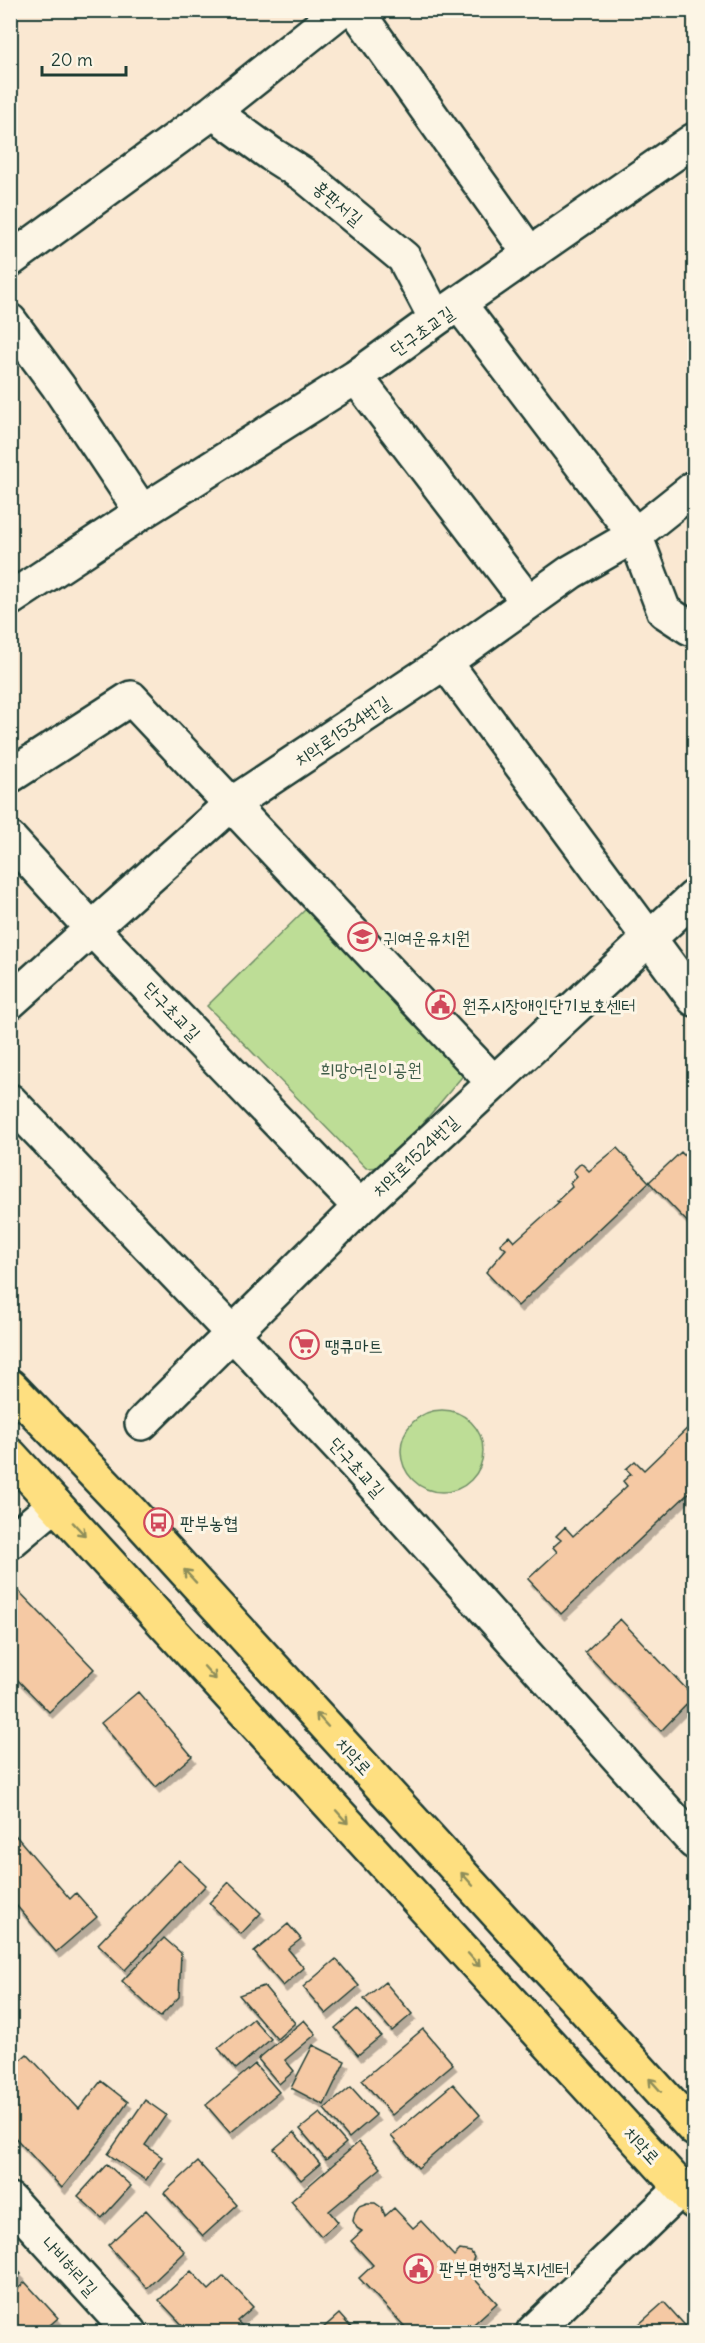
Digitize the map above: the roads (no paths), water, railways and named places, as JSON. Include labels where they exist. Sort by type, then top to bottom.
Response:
[{"type":"main road","name":"치악로","points":[[10,1386],[140,1521],[694,2129]]},
{"type":"main road","name":"치악로","points":[[10,1455],[688,2195]]},
{"type":"street","points":[[10,260],[213,112],[341,10]]},
{"type":"street","points":[[356,10],[530,254]]},
{"type":"street","name":"홍판서길","points":[[213,112],[304,175],[404,258],[635,535],[664,611],[690,628],[694,628]]},
{"type":"street","name":"단구초교길","points":[[10,599],[142,512],[356,377],[694,140]]},
{"type":"street","points":[[10,321],[58,386],[142,512]]},
{"type":"street","points":[[356,377],[528,602]]},
{"type":"street","name":"치악로1534번길","points":[[10,1002],[230,805],[445,662],[571,572],[635,535],[694,488]]},
{"type":"street","points":[[445,662],[694,999]]},
{"type":"street","points":[[10,776],[132,698],[230,805],[494,1083]]},
{"type":"street","name":"단구초교길","points":[[10,839],[93,930],[360,1207]]},
{"type":"street","name":"치악로1524번길","points":[[142,1423],[360,1207],[694,897]]},
{"type":"street","name":"단구초교길","points":[[10,1101],[363,1473],[694,1842]]},
{"type":"street","points":[[10,1542],[55,1504]]},
{"type":"street","points":[[532,2332],[688,2195]]},
{"type":"street","name":"나비허리길","points":[[10,2200],[130,2332]]},
{"type":"place","name":"귀여운유치원","points":[[362,937]]},
{"type":"place","name":"원주시장애인단기보호센터","points":[[441,1005]]},
{"type":"place","name":"땡큐마트","points":[[304,1345]]},
{"type":"place","name":"판부농협","points":[[159,1522]]},
{"type":"place","name":"판부면행정복지센터","points":[[418,2268]]},
{"type":"park label","name":"희망어린이공원","points":[[371,1069]]}]
